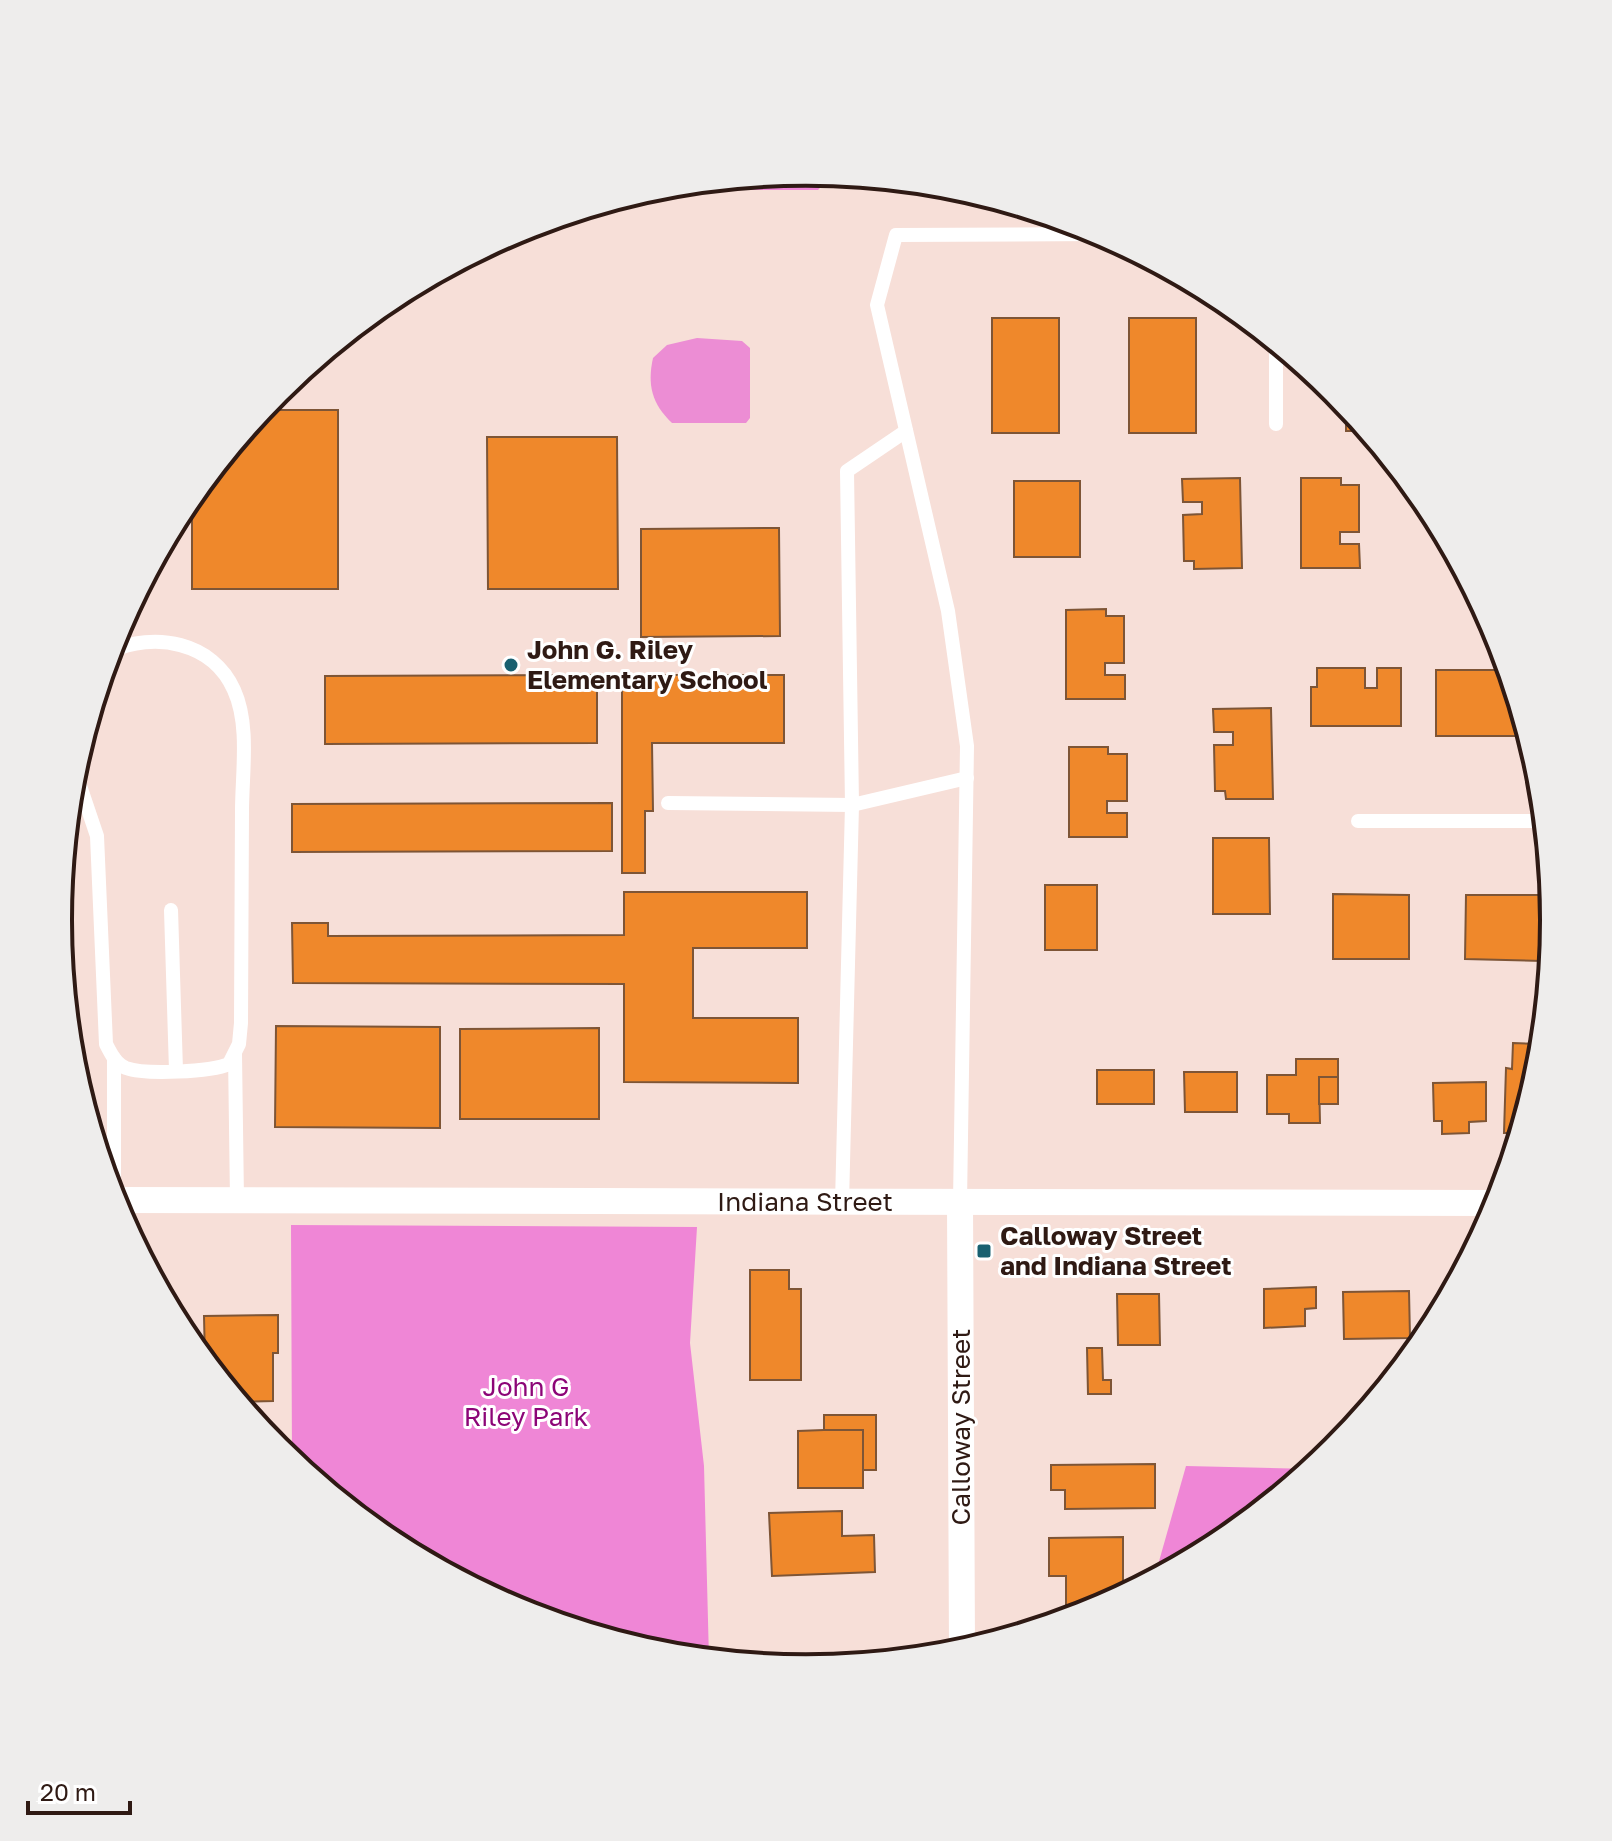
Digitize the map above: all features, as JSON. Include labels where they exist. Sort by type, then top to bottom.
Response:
[{"type":"street","name":"Indiana Street","points":[[128,1200],[1483,1203]]},
{"type":"street","name":"Calloway Street","points":[[960,1202],[962,1637]]},
{"type":"lane","points":[[960,1202],[967,746],[948,611],[877,305],[896,235],[1066,234]]},
{"type":"lane","points":[[1276,357],[1276,424]]},
{"type":"lane","points":[[842,1203],[852,805],[847,471],[906,431]]},
{"type":"lane","points":[[125,647],[142,641],[172,642],[191,648],[216,664],[234,690],[242,724],[241,1023],[235,1054],[237,1200]]},
{"type":"lane","points":[[668,803],[852,805],[967,778]]},
{"type":"lane","points":[[83,795],[97,836],[103,1033],[114,1058],[124,1068],[176,1070],[220,1068],[229,1064],[235,1054]]},
{"type":"lane","points":[[1358,821],[1533,821]]},
{"type":"lane","points":[[171,910],[176,1070]]},
{"type":"lane","points":[[114,1058],[114,1164]]},
{"type":"shaded area","points":[[697,338],[742,341],[750,348],[750,418],[746,423],[672,423],[660,409],[651,385],[653,358],[667,345]]},
{"type":"green space","points":[[821,187],[818,190],[739,190]]},
{"type":"green space","name":"John G Riley Park","points":[[291,1225],[697,1227],[690,1343],[704,1466],[709,1648],[663,1640],[570,1616],[481,1579],[398,1531],[359,1503],[292,1445]]},
{"type":"green space","points":[[1186,1466],[1294,1469],[1214,1531],[1158,1564]]},
{"type":"building","points":[[992,318],[1059,318],[1059,433],[992,433]]},
{"type":"building","points":[[1129,318],[1196,318],[1196,433],[1129,433]]},
{"type":"building","points":[[279,410],[338,410],[338,589],[192,589],[192,519],[254,437]]},
{"type":"building","points":[[487,437],[617,437],[618,589],[488,589]]},
{"type":"building","points":[[1240,478],[1242,568],[1194,569],[1194,561],[1184,561],[1183,515],[1202,514],[1202,502],[1183,502],[1182,479]]},
{"type":"building","points":[[1301,478],[1341,478],[1341,485],[1359,485],[1359,532],[1340,532],[1340,544],[1359,544],[1360,568],[1301,568]]},
{"type":"building","points":[[1014,481],[1080,481],[1080,557],[1014,557]]},
{"type":"building","points":[[779,528],[780,636],[641,637],[641,529]]},
{"type":"building","points":[[1106,609],[1106,616],[1124,616],[1124,663],[1105,663],[1105,675],[1125,675],[1125,699],[1066,699],[1066,610]]},
{"type":"building","points":[[1317,668],[1365,668],[1365,688],[1377,688],[1377,668],[1401,668],[1401,726],[1311,726],[1311,687],[1317,687]]},
{"type":"building","points":[[1436,670],[1495,670],[1516,736],[1436,736]]},
{"type":"building","points":[[597,675],[597,743],[325,744],[325,676]]},
{"type":"building","points":[[622,675],[784,675],[784,743],[652,743],[653,811],[645,811],[645,873],[622,873]]},
{"type":"building","points":[[1271,708],[1273,799],[1226,799],[1225,791],[1215,791],[1214,745],[1233,745],[1233,732],[1214,732],[1213,709]]},
{"type":"building","points":[[1069,747],[1108,747],[1108,754],[1127,754],[1127,801],[1107,801],[1107,813],[1127,813],[1127,837],[1069,837]]},
{"type":"building","points":[[612,803],[612,851],[292,852],[292,804]]},
{"type":"building","points":[[1213,838],[1269,838],[1270,914],[1213,914]]},
{"type":"building","points":[[1045,885],[1097,885],[1097,950],[1045,950]]},
{"type":"building","points":[[624,892],[807,892],[807,948],[693,948],[693,1018],[798,1018],[798,1083],[624,1082],[624,984],[293,983],[292,923],[328,923],[328,936],[624,935]]},
{"type":"building","points":[[1333,894],[1409,895],[1409,959],[1333,959]]},
{"type":"building","points":[[1466,895],[1539,895],[1538,961],[1465,959]]},
{"type":"building","points":[[276,1026],[440,1027],[440,1128],[275,1127]]},
{"type":"building","points":[[599,1028],[599,1119],[460,1119],[460,1029]]},
{"type":"building","points":[[1513,1043],[1529,1044],[1515,1110],[1508,1133],[1504,1133],[1506,1068],[1512,1069]]},
{"type":"building","points":[[1296,1059],[1338,1059],[1338,1077],[1319,1077],[1320,1123],[1289,1123],[1289,1114],[1267,1114],[1267,1075],[1296,1075]]},
{"type":"building","points":[[1097,1070],[1154,1070],[1154,1104],[1097,1104]]},
{"type":"building","points":[[1184,1072],[1237,1072],[1237,1112],[1185,1112]]},
{"type":"building","points":[[1319,1077],[1338,1077],[1338,1104],[1319,1104]]},
{"type":"building","points":[[1486,1082],[1486,1121],[1469,1122],[1469,1133],[1442,1134],[1442,1121],[1434,1121],[1433,1083]]},
{"type":"building","points":[[750,1270],[789,1270],[789,1289],[801,1289],[801,1380],[750,1380]]},
{"type":"building","points":[[1316,1287],[1316,1308],[1305,1309],[1305,1326],[1264,1328],[1264,1289]]},
{"type":"building","points":[[1409,1291],[1410,1336],[1344,1339],[1343,1292]]},
{"type":"building","points":[[1117,1294],[1159,1294],[1160,1345],[1118,1345]]},
{"type":"building","points":[[278,1315],[278,1353],[273,1353],[273,1401],[252,1402],[205,1340],[204,1316]]},
{"type":"building","points":[[1087,1348],[1102,1348],[1103,1380],[1111,1380],[1111,1394],[1088,1394]]},
{"type":"building","points":[[824,1415],[876,1415],[876,1470],[863,1470],[863,1430],[824,1430]]},
{"type":"building","points":[[863,1430],[863,1488],[798,1488],[798,1431]]},
{"type":"building","points":[[1155,1464],[1155,1508],[1065,1509],[1065,1490],[1051,1490],[1051,1465]]},
{"type":"building","points":[[842,1511],[842,1536],[874,1535],[875,1572],[772,1576],[769,1513]]},
{"type":"building","points":[[1123,1537],[1123,1583],[1066,1607],[1066,1576],[1049,1576],[1049,1538]]},
{"type":"place","name":"John G. Riley Elementary School","points":[[511,665]]},
{"type":"place","name":"Calloway Street and Indiana Street","points":[[984,1251]]}]
